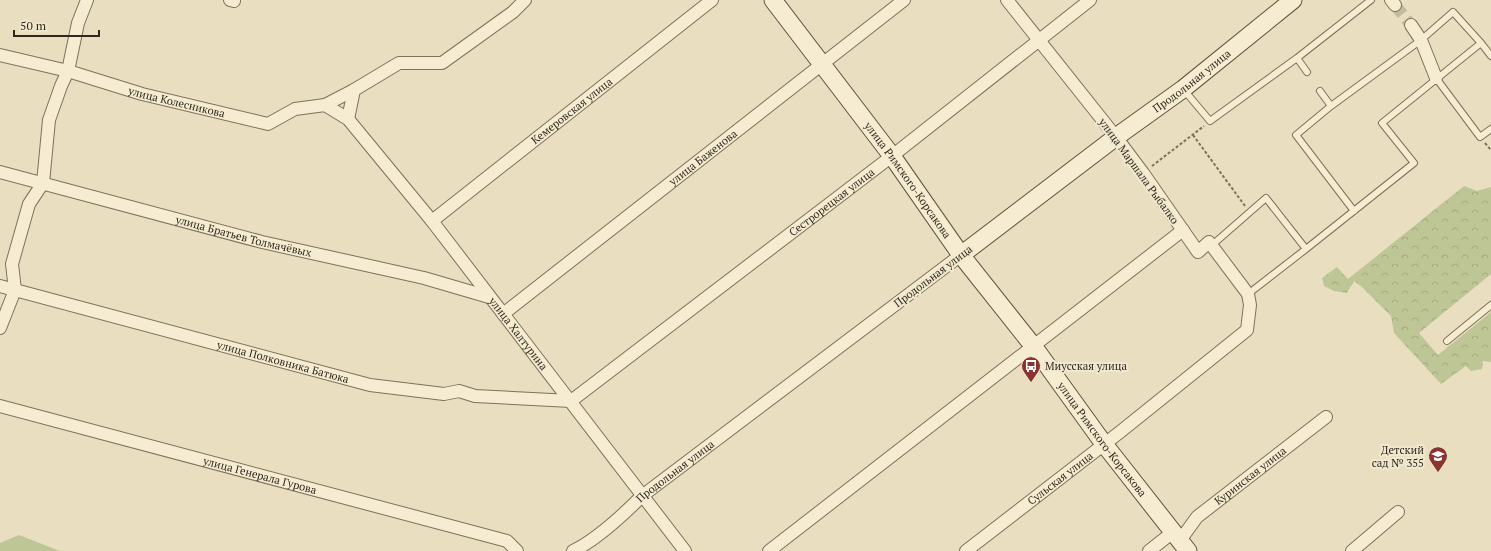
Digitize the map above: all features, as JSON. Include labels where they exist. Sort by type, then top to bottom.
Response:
[{"type":"main road","name":"улица Римского-Корсакова","points":[[773,0],[892,156],[962,254],[1034,346],[1104,444],[1180,541]]},
{"type":"main road","name":"Продольная улица","points":[[962,254],[1116,137],[1184,89],[1293,0]]},
{"type":"street","points":[[0,328],[15,290],[12,264],[29,204],[43,183],[49,120],[68,71],[78,23],[87,0]]},
{"type":"street","points":[[325,105],[354,90],[399,63],[442,63],[512,12],[525,0]]},
{"type":"street","name":"Кемеровская улица","points":[[432,221],[712,0]]},
{"type":"street","name":"улица Баженова","points":[[503,314],[904,0]]},
{"type":"street","name":"улица Маршала Рыбалко","points":[[1007,0],[1116,137],[1198,252],[1208,242],[1211,246]]},
{"type":"street","name":"Сестрорецкая улица","points":[[571,401],[892,156],[1090,0]]},
{"type":"street","points":[[1411,25],[1421,40],[1436,78]]},
{"type":"street","name":"улица Колесникова","points":[[0,55],[68,71],[142,94],[268,124],[295,108],[325,105]]},
{"type":"street","points":[[325,105],[348,119],[354,90]]},
{"type":"street","name":"улица Халтурина","points":[[348,119],[432,221],[685,551]]},
{"type":"street","name":"улица Братьев Толмачёвых","points":[[0,172],[262,242],[424,278],[489,297]]},
{"type":"street","points":[[769,551],[1182,230]]},
{"type":"street","points":[[1211,246],[1248,294]]},
{"type":"street","name":"Продольная улица","points":[[573,551],[600,532],[630,508],[642,496],[962,254]]},
{"type":"street","name":"улица Полковника Батюка","points":[[0,286],[370,384],[444,394],[459,391],[475,396],[571,401]]},
{"type":"street","name":"Сульская улица","points":[[966,551],[1104,444],[1247,330],[1250,305],[1248,294]]},
{"type":"street","name":"улица Генерала Гурова","points":[[0,406],[507,541],[517,551]]},
{"type":"street","name":"Куринская улица","points":[[1149,551],[1180,541],[1197,517],[1326,417]]},
{"type":"street","points":[[1352,551],[1398,512]]},
{"type":"lane","points":[[1184,89],[1210,121],[1297,58],[1371,0]]},
{"type":"lane","points":[[1354,211],[1296,135],[1330,106],[1421,40],[1453,12],[1481,42],[1491,56]]},
{"type":"lane","points":[[1248,294],[1414,163],[1382,123],[1481,42]]},
{"type":"lane","points":[[1297,58],[1307,72]]},
{"type":"lane","points":[[1436,78],[1480,137],[1491,129]]},
{"type":"lane","points":[[1320,91],[1330,106]]},
{"type":"lane","points":[[1211,246],[1266,198],[1306,249]]},
{"type":"lane","points":[[1447,342],[1491,305]]},
{"type":"path","points":[[1143,173],[1210,121]]},
{"type":"path","points":[[1193,134],[1250,212]]},
{"type":"green space","points":[[1464,186],[1477,191],[1491,187],[1491,274],[1419,333],[1438,355],[1491,312],[1491,362],[1483,361],[1482,369],[1471,371],[1466,366],[1441,384],[1394,333],[1391,316],[1362,287],[1354,281],[1347,293],[1334,291],[1324,286],[1322,278],[1337,267],[1348,279]]},
{"type":"green space","points":[[19,535],[60,551],[0,551],[0,543]]},
{"type":"tunnel","points":[[1395,5],[1411,25]]},
{"type":"place","name":"Миусская улица","points":[[1031,383]]},
{"type":"place","name":"Детский сад № 355","points":[[1438,473]]}]
